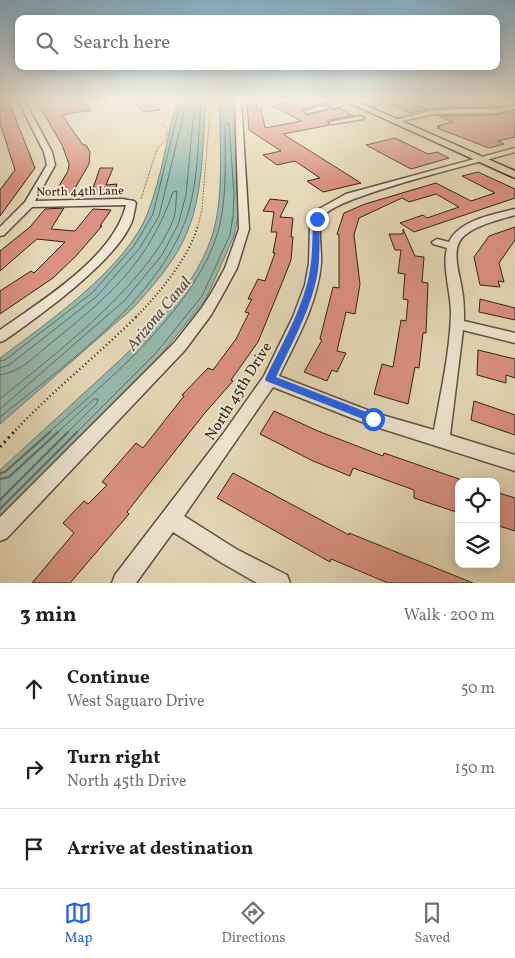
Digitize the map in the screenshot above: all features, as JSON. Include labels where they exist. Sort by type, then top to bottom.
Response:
[{"type":"main road","points":[[407,127],[515,175]]},
{"type":"street","points":[[0,233],[29,204],[49,173],[52,160],[35,127]]},
{"type":"street","points":[[0,531],[180,346],[206,312],[218,292],[231,268],[244,229],[239,127]]},
{"type":"street","name":"North 45th Drive","points":[[123,583],[229,439],[270,379],[300,317],[311,285],[315,263],[316,209],[349,196],[515,150]]},
{"type":"street","points":[[0,337],[54,299],[101,255],[129,216],[132,209],[131,203]]},
{"type":"street","name":"North 44th Lane","points":[[29,204],[131,203]]},
{"type":"street","points":[[441,440],[458,324],[451,261],[452,246],[457,236],[467,229],[515,212]]},
{"type":"street","points":[[436,242],[452,246]]},
{"type":"street","points":[[458,324],[515,338]]},
{"type":"street","points":[[270,379],[373,419],[515,463]]},
{"type":"street","points":[[170,518],[230,556],[279,583]]},
{"type":"path","points":[[131,203],[142,198],[157,149],[166,141],[168,130],[165,127]]},
{"type":"path","points":[[0,447],[38,406],[109,344],[155,298],[181,259],[196,232],[202,209],[209,127]]},
{"type":"water","points":[[171,127],[204,127],[202,166],[197,199],[188,230],[178,251],[157,281],[133,308],[0,424],[0,358],[62,311],[105,273],[138,233],[148,212],[157,185]]},
{"type":"water","points":[[220,127],[235,127],[238,216],[234,236],[206,299],[159,357],[0,516],[0,470],[121,359],[158,322],[190,281],[203,259],[212,236],[219,204]]},
{"type":"building","points":[[1,127],[19,127],[35,168],[0,216],[0,190],[15,170]]},
{"type":"building","points":[[52,127],[71,127],[90,152],[89,164],[71,195],[53,196],[68,171],[69,164],[62,145]]},
{"type":"building","points":[[249,127],[318,127],[283,134],[361,183],[323,192],[307,181],[320,178],[295,161],[277,165],[263,155],[281,151],[249,130]]},
{"type":"building","points":[[515,127],[515,137],[498,141],[504,144],[489,148],[437,128]]},
{"type":"building","points":[[395,138],[428,154],[437,152],[449,158],[411,169],[366,145]]},
{"type":"building","points":[[100,168],[113,168],[106,185],[117,184],[114,193],[91,194]]},
{"type":"building","points":[[478,172],[515,189],[515,198],[414,232],[400,223],[423,215],[427,218],[459,207],[436,194],[409,202],[402,198],[359,218],[354,235],[360,284],[355,314],[346,312],[337,351],[346,353],[337,372],[332,370],[327,381],[304,372],[322,340],[320,339],[333,287],[339,288],[339,235],[337,234],[344,213],[365,204],[436,183],[471,201],[495,193],[462,176]]},
{"type":"building","points":[[270,199],[288,201],[280,217],[293,218],[291,237],[293,237],[291,260],[258,342],[231,380],[233,381],[204,414],[127,512],[129,514],[70,583],[32,583],[74,533],[63,523],[84,501],[88,504],[107,485],[102,482],[136,443],[143,448],[184,396],[182,395],[208,368],[213,370],[236,339],[249,313],[245,312],[252,299],[248,299],[258,279],[265,281],[275,253],[273,253],[277,232],[271,232],[274,212],[263,211]]},
{"type":"building","points":[[64,208],[51,229],[75,231],[93,209],[111,210],[100,226],[102,226],[76,256],[53,278],[0,314],[0,291],[31,271],[34,273],[65,242],[37,239],[0,271],[0,251],[30,227],[45,209]]},
{"type":"building","points":[[515,227],[515,240],[499,263],[504,282],[498,281],[500,287],[480,285],[474,257],[489,236]]},
{"type":"building","points":[[403,229],[415,256],[424,257],[422,282],[428,283],[426,333],[423,333],[419,368],[415,367],[408,404],[374,394],[382,364],[393,367],[401,320],[406,321],[408,300],[403,299],[405,274],[398,273],[401,250],[395,250],[389,234],[403,234]]},
{"type":"building","points":[[480,299],[515,308],[515,320],[479,312]]},
{"type":"building","points":[[478,350],[515,359],[515,378],[506,375],[506,383],[477,375]]},
{"type":"building","points":[[474,401],[515,415],[515,435],[471,420]]},
{"type":"building","points":[[274,411],[318,431],[383,456],[384,453],[456,478],[455,512],[414,498],[414,490],[353,468],[350,476],[313,461],[260,434]]},
{"type":"building","points":[[233,473],[349,535],[349,533],[473,583],[388,583],[331,559],[330,562],[217,498]]},
{"type":"building","points":[[500,493],[515,498],[515,531],[500,526]]},
{"type":"route","points":[[317,219],[315,225],[315,263],[311,285],[300,317],[270,379],[373,419]]},
{"type":"water label","name":"Arizona Canal","points":[[158,313]]}]
